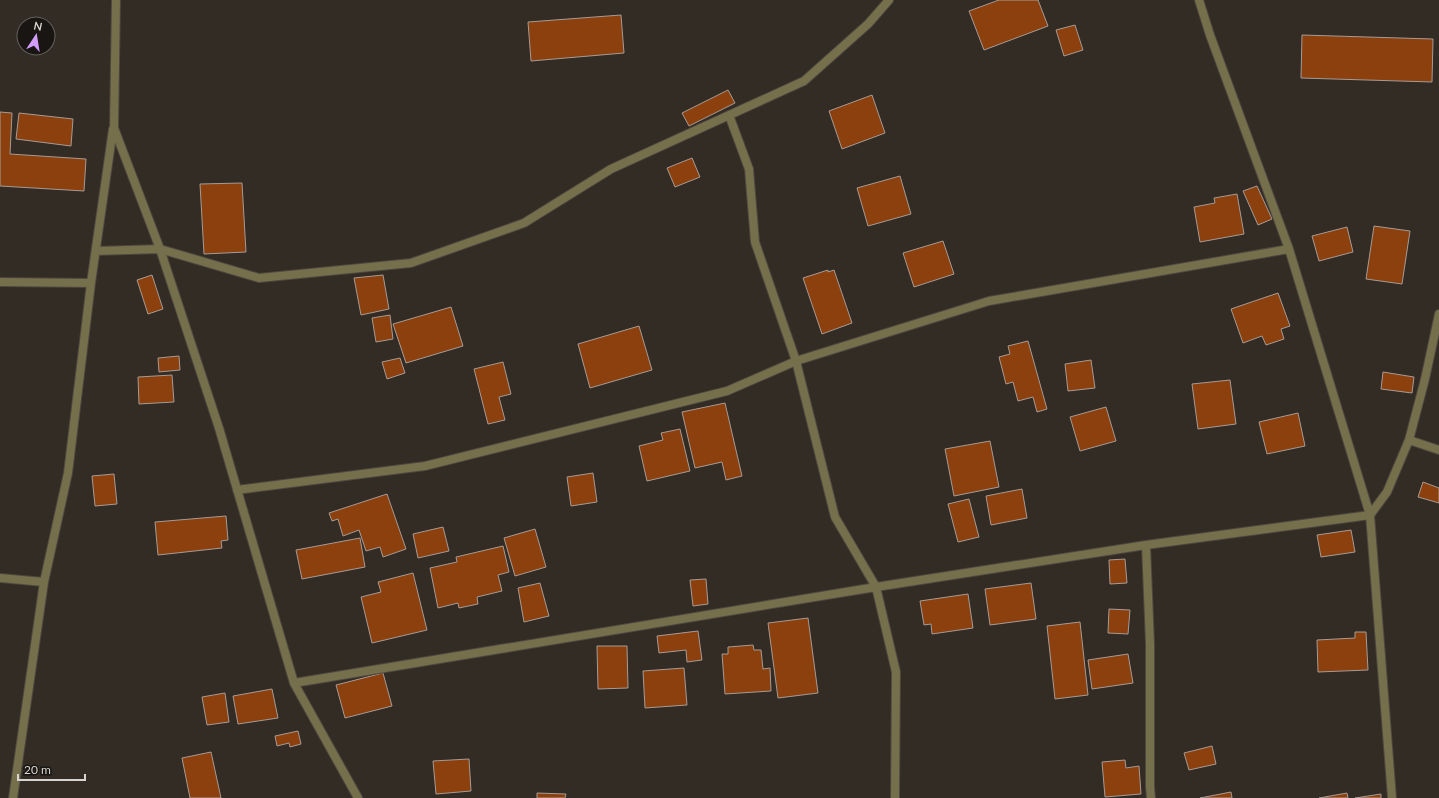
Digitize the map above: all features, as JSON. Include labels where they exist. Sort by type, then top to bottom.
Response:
[{"type":"street","points":[[13,798],[44,582],[68,473],[91,283],[114,128],[116,0]]},
{"type":"street","points":[[96,251],[160,249],[258,278],[410,263],[524,223],[611,169],[804,81],[868,24],[889,0]]},
{"type":"street","points":[[1199,0],[1210,35],[1289,249],[1370,515],[1392,798]]},
{"type":"street","points":[[729,115],[749,169],[755,242],[796,361],[835,518],[876,587],[896,672],[895,798]]},
{"type":"street","points":[[114,128],[160,249],[219,428],[294,683],[358,798]]},
{"type":"street","points":[[237,490],[425,466],[727,391],[796,361],[990,301],[1289,249]]},
{"type":"street","points":[[0,282],[91,283]]},
{"type":"street","points":[[294,683],[876,587],[1146,545],[1370,515],[1387,492],[1409,440],[1425,379],[1439,314]]},
{"type":"street","points":[[1409,440],[1439,450]]},
{"type":"street","points":[[1146,545],[1150,644],[1151,798]]},
{"type":"street","points":[[0,578],[44,582]]},
{"type":"building","points":[[999,0],[1038,0],[1048,26],[984,50],[969,11]]},
{"type":"building","points":[[621,15],[624,53],[531,61],[528,22]]},
{"type":"building","points":[[1075,25],[1083,50],[1064,56],[1056,30]]},
{"type":"building","points":[[1302,35],[1433,39],[1432,82],[1301,78]]},
{"type":"building","points":[[728,90],[735,103],[689,126],[682,113]]},
{"type":"building","points":[[872,95],[885,133],[842,149],[829,111]]},
{"type":"building","points":[[0,112],[12,113],[10,154],[86,159],[84,191],[0,186]]},
{"type":"building","points":[[19,113],[73,119],[71,146],[16,139]]},
{"type":"building","points":[[692,158],[700,177],[675,187],[667,168]]},
{"type":"building","points":[[900,176],[911,214],[868,226],[857,188]]},
{"type":"building","points":[[242,183],[246,252],[204,254],[200,184]]},
{"type":"building","points":[[1257,186],[1272,219],[1258,225],[1243,191]]},
{"type":"building","points":[[1237,194],[1244,234],[1200,242],[1194,207],[1215,203],[1214,198]]},
{"type":"building","points":[[1374,226],[1410,231],[1402,284],[1366,279]]},
{"type":"building","points":[[1347,227],[1353,252],[1319,261],[1312,236]]},
{"type":"building","points":[[943,241],[954,274],[914,287],[903,253]]},
{"type":"building","points":[[828,270],[828,272],[834,270],[852,323],[822,334],[803,278]]},
{"type":"building","points":[[152,275],[163,309],[148,314],[137,280]]},
{"type":"building","points":[[383,275],[389,309],[361,315],[354,278]]},
{"type":"building","points":[[1278,293],[1290,326],[1281,329],[1284,339],[1266,345],[1262,336],[1243,343],[1231,309]]},
{"type":"building","points":[[451,307],[463,346],[406,363],[393,324]]},
{"type":"building","points":[[390,315],[393,339],[376,342],[372,318]]},
{"type":"building","points":[[639,326],[652,370],[590,388],[578,344]]},
{"type":"building","points":[[1028,341],[1047,409],[1037,412],[1033,397],[1018,401],[1013,382],[1006,384],[999,357],[1010,354],[1008,346]]},
{"type":"building","points":[[179,356],[180,370],[159,372],[158,358]]},
{"type":"building","points":[[400,358],[405,373],[387,379],[382,362]]},
{"type":"building","points":[[1091,360],[1095,388],[1068,391],[1065,364]]},
{"type":"building","points":[[503,362],[511,394],[499,397],[505,420],[488,424],[474,369]]},
{"type":"building","points":[[1383,372],[1414,377],[1412,393],[1381,389]]},
{"type":"building","points":[[172,375],[174,402],[139,404],[138,377]]},
{"type":"building","points":[[1230,380],[1236,424],[1198,429],[1192,384]]},
{"type":"building","points":[[725,403],[742,476],[726,480],[722,462],[695,468],[682,412]]},
{"type":"building","points":[[1106,407],[1116,441],[1080,451],[1070,417]]},
{"type":"building","points":[[1298,413],[1305,446],[1267,454],[1259,422]]},
{"type":"building","points":[[680,429],[690,471],[647,481],[639,446],[663,440],[661,433]]},
{"type":"building","points":[[990,441],[999,487],[954,496],[945,449]]},
{"type":"building","points":[[593,473],[597,502],[571,506],[567,477]]},
{"type":"building","points":[[114,474],[117,504],[95,506],[92,476]]},
{"type":"building","points":[[1423,482],[1439,488],[1439,503],[1418,497]]},
{"type":"building","points":[[1022,489],[1027,518],[991,525],[986,496]]},
{"type":"building","points":[[387,494],[406,549],[383,557],[380,547],[366,551],[359,530],[343,536],[338,519],[332,521],[329,513]]},
{"type":"building","points":[[969,499],[979,537],[958,542],[948,504]]},
{"type":"building","points":[[226,516],[228,540],[221,541],[222,548],[158,555],[155,522]]},
{"type":"building","points":[[443,527],[449,551],[418,558],[413,534]]},
{"type":"building","points":[[535,529],[546,567],[515,576],[504,538]]},
{"type":"building","points":[[1351,530],[1355,552],[1321,557],[1317,535]]},
{"type":"building","points":[[360,538],[365,567],[302,579],[296,550]]},
{"type":"building","points":[[503,546],[509,572],[498,575],[502,591],[477,597],[478,604],[459,608],[458,603],[438,608],[430,568],[457,562],[456,557]]},
{"type":"building","points":[[1125,559],[1127,583],[1110,584],[1109,560]]},
{"type":"building","points":[[413,573],[427,630],[372,643],[361,597],[381,592],[378,582]]},
{"type":"building","points":[[706,579],[708,604],[693,606],[690,580]]},
{"type":"building","points":[[540,583],[549,616],[524,622],[518,588]]},
{"type":"building","points":[[1031,583],[1036,619],[990,625],[985,589]]},
{"type":"building","points":[[968,594],[973,628],[932,634],[931,624],[924,625],[920,601]]},
{"type":"building","points":[[1109,609],[1130,610],[1128,634],[1108,633]]},
{"type":"building","points":[[808,618],[818,693],[778,698],[768,623]]},
{"type":"building","points":[[1080,622],[1088,695],[1055,699],[1047,626]]},
{"type":"building","points":[[698,631],[702,660],[687,662],[686,650],[659,653],[657,636]]},
{"type":"building","points":[[1355,632],[1366,632],[1368,670],[1318,672],[1317,640],[1355,638]]},
{"type":"building","points":[[753,645],[754,650],[761,650],[763,669],[770,668],[771,691],[725,694],[722,654],[728,654],[728,647]]},
{"type":"building","points":[[597,646],[627,646],[628,688],[598,689]]},
{"type":"building","points":[[1128,654],[1133,683],[1092,689],[1088,660]]},
{"type":"building","points":[[684,668],[687,705],[645,708],[643,671]]},
{"type":"building","points":[[383,673],[392,706],[345,718],[336,685]]},
{"type":"building","points":[[272,689],[278,718],[238,724],[233,696]]},
{"type":"building","points":[[225,693],[229,722],[207,725],[202,697]]},
{"type":"building","points":[[298,731],[301,744],[290,747],[289,743],[277,746],[275,736]]},
{"type":"building","points":[[1212,746],[1216,764],[1189,770],[1184,753]]},
{"type":"building","points":[[211,752],[221,798],[190,798],[182,758]]},
{"type":"building","points":[[469,759],[471,791],[436,794],[433,761]]},
{"type":"building","points":[[1125,760],[1126,768],[1139,766],[1141,794],[1105,797],[1102,762]]},
{"type":"building","points":[[1231,792],[1232,798],[1200,798]]},
{"type":"building","points":[[537,793],[566,794],[565,798],[537,798]]},
{"type":"building","points":[[1347,793],[1348,798],[1319,798]]},
{"type":"building","points":[[1381,794],[1381,798],[1355,798]]}]
